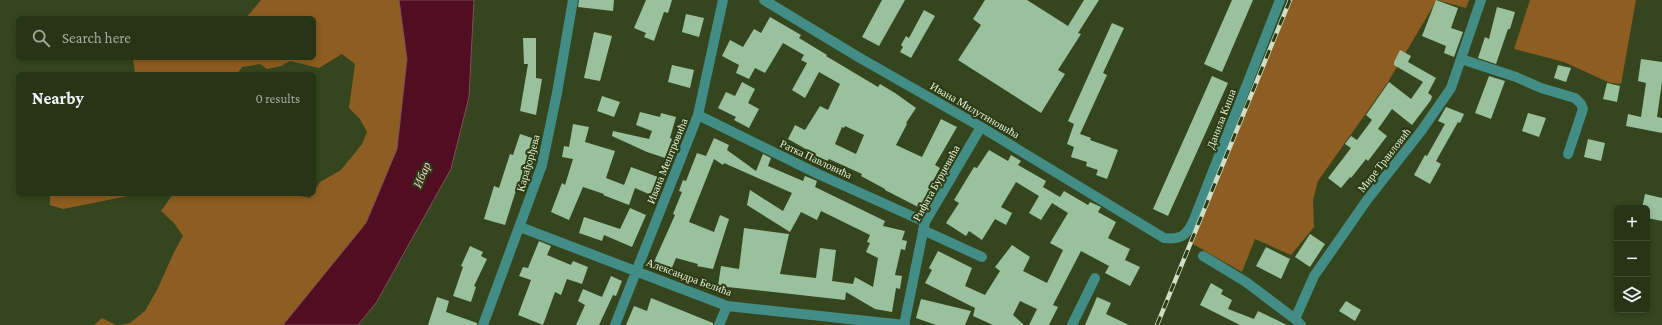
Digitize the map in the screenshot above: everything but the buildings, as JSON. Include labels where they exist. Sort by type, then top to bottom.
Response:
[{"type":"street","name":"Карађорђева","points":[[483,325],[542,165],[557,93],[573,0]]},
{"type":"street","name":"Ивана Мештровића","points":[[615,325],[698,115],[723,0]]},
{"type":"street","name":"Ивана Милутиновића","points":[[764,0],[860,58],[981,127],[1164,238],[1174,239]]},
{"type":"street","name":"Данила Киша","points":[[1174,239],[1184,235],[1193,222],[1280,0]]},
{"type":"street","name":"Мире Траиловић","points":[[1298,322],[1314,276],[1367,200],[1422,130],[1450,88],[1481,0]]},
{"type":"street","points":[[1461,59],[1579,100],[1583,109],[1568,154]]},
{"type":"street","name":"Ратка Павловића","points":[[698,115],[924,226],[982,257]]},
{"type":"street","name":"Рифата Бурџевића","points":[[905,325],[924,226],[981,127]]},
{"type":"street","name":"Александра Белића","points":[[520,227],[726,306],[905,325]]},
{"type":"street","points":[[1203,256],[1246,282],[1298,322]]},
{"type":"street","points":[[1072,325],[1095,278]]},
{"type":"street","points":[[719,325],[726,306]]},
{"type":"shaded area","points":[[261,0],[399,0],[407,59],[397,149],[366,223],[283,325],[120,325],[130,323],[145,311],[158,288],[183,236],[174,223],[161,211],[172,196],[301,196],[310,198],[311,196],[316,196],[316,188],[320,182],[341,170],[362,144],[367,132],[360,119],[349,108],[355,64],[342,54],[319,68],[290,61],[281,66],[267,69],[260,64],[242,67],[238,72],[135,72],[133,60],[316,60],[316,16],[248,16]]},
{"type":"shaded area","points":[[1290,0],[1437,0],[1388,82],[1318,181],[1313,200],[1314,227],[1291,255],[1255,239],[1242,272],[1191,243]]},
{"type":"shaded area","points":[[1437,0],[1469,0],[1466,8]]},
{"type":"shaded area","points":[[1530,0],[1636,0],[1621,84],[1610,83],[1564,62],[1514,49]]},
{"type":"shaded area","points":[[50,196],[128,196],[63,209],[50,205]]},
{"type":"shaded area","points":[[102,318],[116,325],[94,325]]},
{"type":"water","name":"Ибар","points":[[399,0],[474,0],[469,97],[451,169],[376,303],[358,325],[283,325],[366,223],[397,149],[407,59]]},
{"type":"railway","points":[[1157,325],[1290,0]]}]
